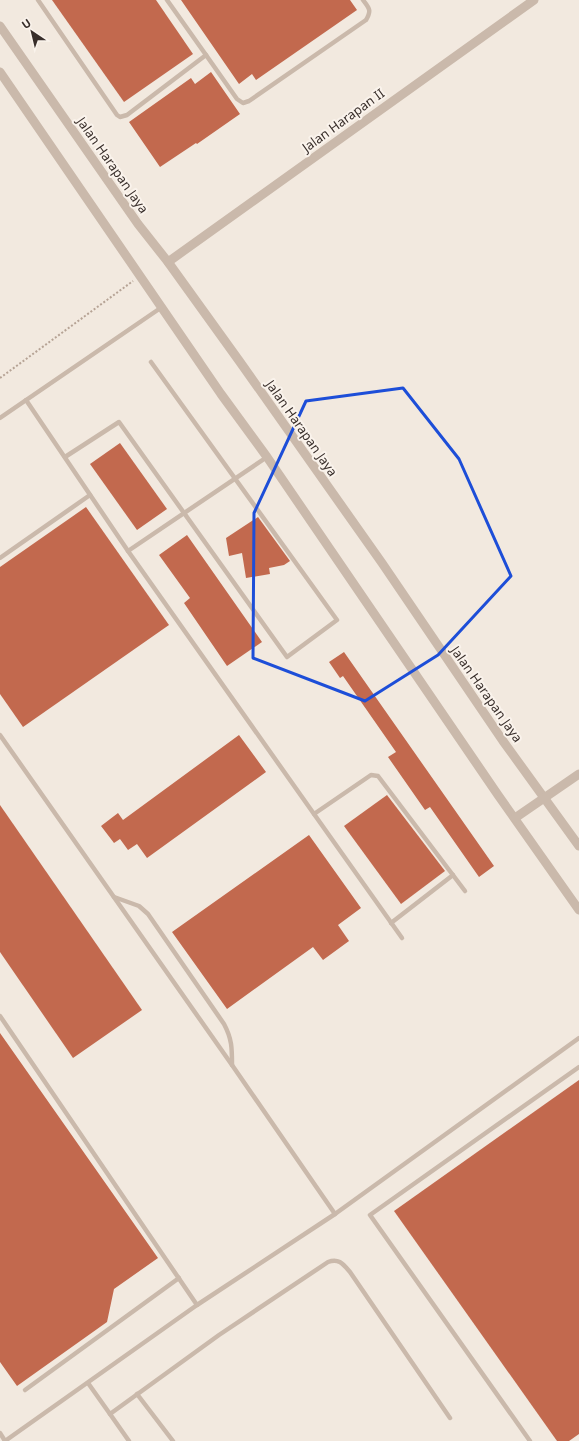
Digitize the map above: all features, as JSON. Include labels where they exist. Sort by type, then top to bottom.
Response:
[{"type":"street","name":"Jalan Harapan II","points":[[168,262],[534,0]]},
{"type":"street","name":"Jalan Harapan Jaya","points":[[0,26],[138,224],[168,262],[382,564],[544,798],[579,846]]},
{"type":"street","points":[[0,72],[221,394],[267,457],[498,795],[579,910]]},
{"type":"street","points":[[515,818],[579,774]]},
{"type":"lane","points":[[38,0],[117,115],[120,117],[127,115],[206,55]]},
{"type":"lane","points":[[168,0],[237,99],[243,103],[249,101],[366,20],[369,14],[369,9],[363,0]]},
{"type":"lane","points":[[0,418],[162,307]]},
{"type":"lane","points":[[65,457],[118,422],[287,657],[338,620],[151,362]]},
{"type":"lane","points":[[26,400],[128,551],[402,938]]},
{"type":"lane","points":[[128,551],[267,457]]},
{"type":"lane","points":[[0,558],[90,495]]},
{"type":"lane","points":[[0,735],[335,1214]]},
{"type":"lane","points":[[314,814],[371,775],[378,776],[465,891]]},
{"type":"lane","points":[[391,923],[453,876]]},
{"type":"lane","points":[[114,897],[139,906],[148,914],[227,1030],[232,1046],[232,1065]]},
{"type":"lane","points":[[0,1016],[198,1305]]},
{"type":"lane","points":[[0,1433],[5,1441],[198,1305],[335,1214],[579,1038]]},
{"type":"lane","points":[[530,1441],[370,1215],[579,1067]]},
{"type":"lane","points":[[110,1414],[219,1335],[328,1262],[334,1260],[342,1263],[350,1272],[450,1418]]},
{"type":"lane","points":[[25,1390],[179,1278]]},
{"type":"lane","points":[[88,1383],[129,1441]]},
{"type":"lane","points":[[137,1394],[173,1441]]},
{"type":"path","points":[[0,378],[140,276]]},
{"type":"highlighted area","points":[[403,388],[459,459],[511,576],[438,655],[365,701],[253,658],[254,513],[306,401]]},
{"type":"building","points":[[52,0],[156,0],[193,54],[124,102]]},
{"type":"building","points":[[181,0],[350,0],[357,10],[256,80],[252,74],[239,84]]},
{"type":"building","points":[[211,72],[240,114],[197,144],[196,143],[160,167],[129,122],[191,78],[195,84]]},
{"type":"building","points":[[120,443],[167,509],[137,530],[90,464]]},
{"type":"building","points":[[86,507],[169,625],[23,727],[0,694],[0,567]]},
{"type":"building","points":[[258,517],[290,561],[284,565],[269,568],[270,574],[246,578],[242,553],[229,556],[226,538]]},
{"type":"building","points":[[187,535],[262,642],[227,666],[184,603],[190,598],[159,555]]},
{"type":"building","points":[[344,652],[494,866],[479,877],[430,807],[425,810],[388,757],[396,752],[343,676],[340,678],[329,662]]},
{"type":"building","points":[[239,735],[266,772],[147,858],[137,844],[128,850],[120,839],[114,843],[101,826],[118,813],[123,820]]},
{"type":"building","points":[[387,795],[445,871],[401,904],[344,826]]},
{"type":"building","points":[[0,805],[142,1010],[73,1058],[0,952]]},
{"type":"building","points":[[309,835],[361,908],[338,925],[349,941],[323,960],[313,947],[227,1009],[172,932]]},
{"type":"building","points":[[0,1033],[158,1258],[114,1289],[107,1322],[17,1386],[0,1362]]},
{"type":"building","points":[[579,1080],[579,1434],[569,1441],[557,1441],[394,1211]]}]
